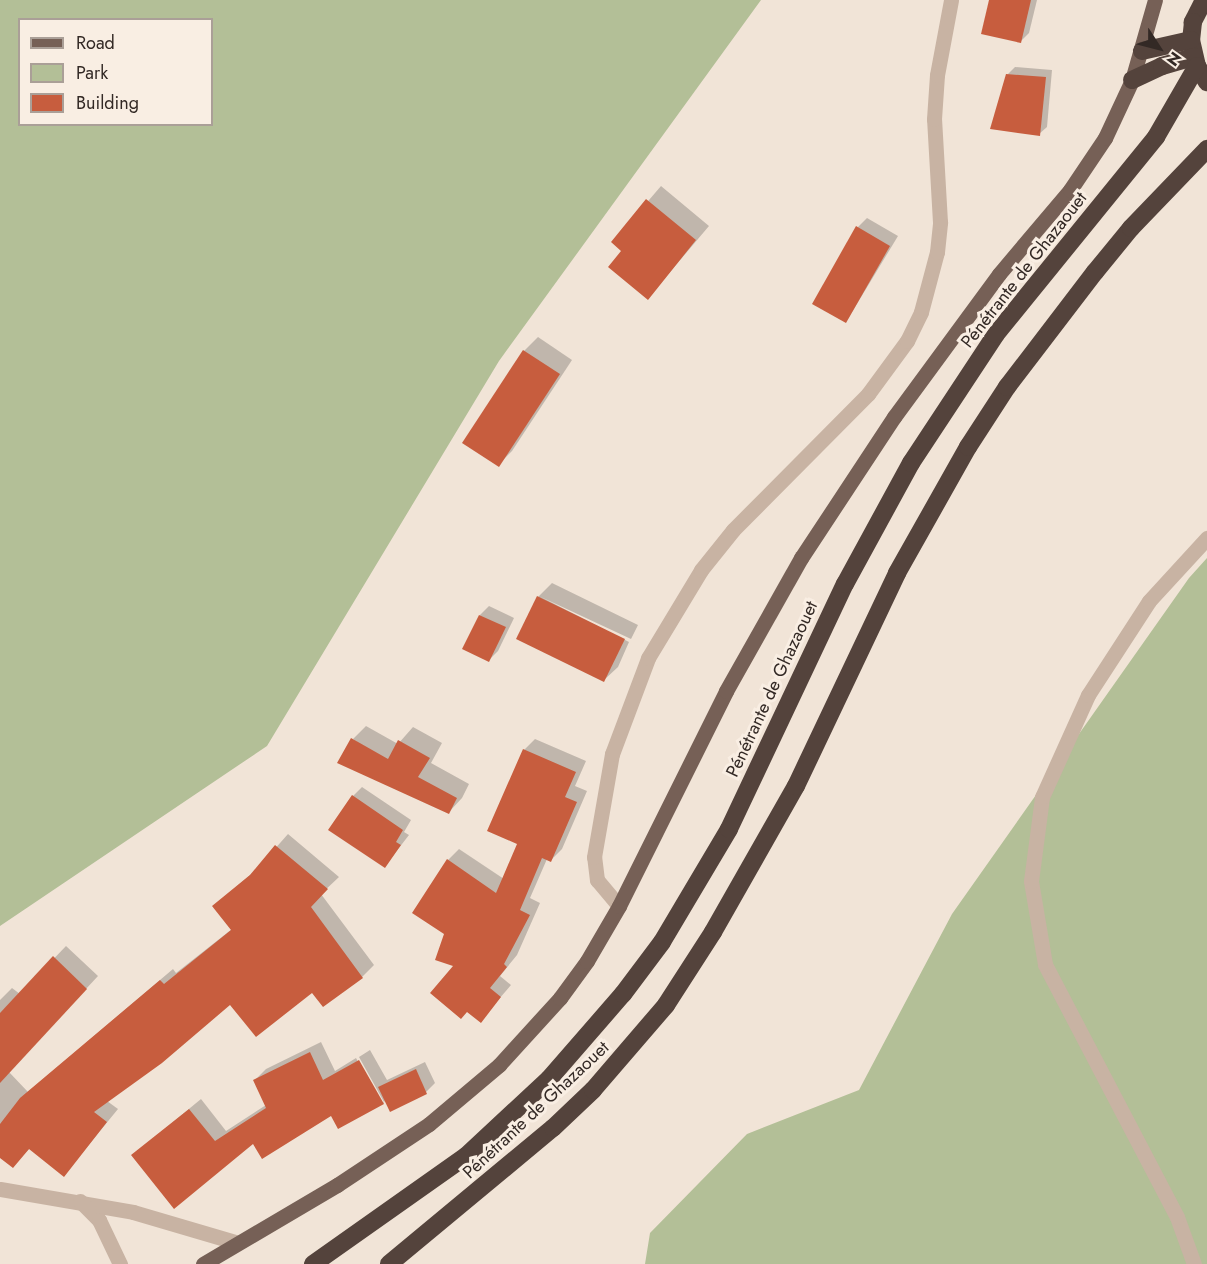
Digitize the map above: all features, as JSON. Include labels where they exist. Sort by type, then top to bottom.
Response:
[{"type":"highway","name":"Pénétrante de Ghazaouet","points":[[313,1264],[421,1191],[508,1119],[587,1038],[655,951],[729,829],[845,584],[911,463],[996,334],[1156,137],[1194,54],[1200,2]]},
{"type":"highway","points":[[1142,51],[1194,54]]},
{"type":"highway","points":[[1132,80],[1194,54]]},
{"type":"highway","points":[[1194,54],[1207,82]]},
{"type":"highway","name":"Pénétrante de Ghazaouet","points":[[389,1264],[553,1128],[631,1049],[666,1005],[713,932],[791,796],[897,573],[968,447],[1007,387],[1095,272],[1131,228],[1207,149]]},
{"type":"main road","points":[[203,1264],[346,1180],[465,1096],[531,1033],[560,998],[587,962],[619,906],[726,691],[801,558],[957,330],[1088,165],[1132,80],[1155,0]]},
{"type":"street","points":[[619,906],[597,880],[594,857],[612,754],[648,658],[701,570],[733,530],[868,394],[895,359],[921,312],[938,242],[934,118],[938,64],[951,0]]},
{"type":"street","points":[[1194,1264],[1177,1217],[1045,964],[1031,881],[1042,797],[1088,695],[1149,601],[1207,538]]},
{"type":"street","points":[[0,1189],[80,1200],[238,1243]]},
{"type":"street","points":[[80,1200],[99,1220],[120,1264]]},
{"type":"green space","points":[[0,0],[761,0],[499,361],[267,746],[0,926]]},
{"type":"green space","points":[[1207,558],[1207,1264],[645,1264],[650,1233],[747,1134],[859,1090],[952,914],[1189,578]]},
{"type":"building","points":[[989,0],[1031,0],[1021,43],[981,34]]},
{"type":"building","points":[[1006,74],[1046,77],[1040,136],[990,129]]},
{"type":"building","points":[[646,199],[696,240],[648,300],[608,267],[621,251],[611,242]]},
{"type":"building","points":[[856,226],[890,246],[846,323],[812,304]]},
{"type":"building","points":[[523,350],[560,374],[499,467],[462,443]]},
{"type":"building","points":[[537,596],[625,639],[604,682],[516,639]]},
{"type":"building","points":[[479,615],[506,627],[489,662],[462,649]]},
{"type":"building","points":[[351,738],[388,759],[398,740],[430,758],[418,777],[457,798],[449,814],[337,763]]},
{"type":"building","points":[[523,749],[576,772],[565,797],[577,802],[551,862],[542,858],[520,910],[530,915],[504,964],[507,967],[490,988],[501,997],[481,1023],[467,1012],[461,1019],[430,993],[453,966],[435,960],[444,934],[412,913],[447,859],[496,893],[517,844],[487,831]]},
{"type":"building","points":[[352,795],[403,830],[396,842],[401,845],[385,868],[328,830]]},
{"type":"building","points":[[275,845],[328,889],[311,907],[363,978],[323,1007],[312,993],[256,1037],[230,1005],[162,1063],[94,1112],[107,1122],[64,1177],[29,1149],[13,1168],[0,1158],[0,1124],[20,1098],[160,980],[164,984],[231,930],[212,906],[250,875]]},
{"type":"building","points":[[53,956],[87,989],[0,1083],[0,1013]]},
{"type":"building","points":[[310,1052],[323,1080],[359,1060],[384,1104],[338,1129],[331,1116],[262,1159],[253,1144],[174,1209],[131,1155],[189,1109],[215,1141],[266,1108],[253,1080]]},
{"type":"building","points":[[416,1069],[427,1094],[390,1112],[378,1087]]}]
